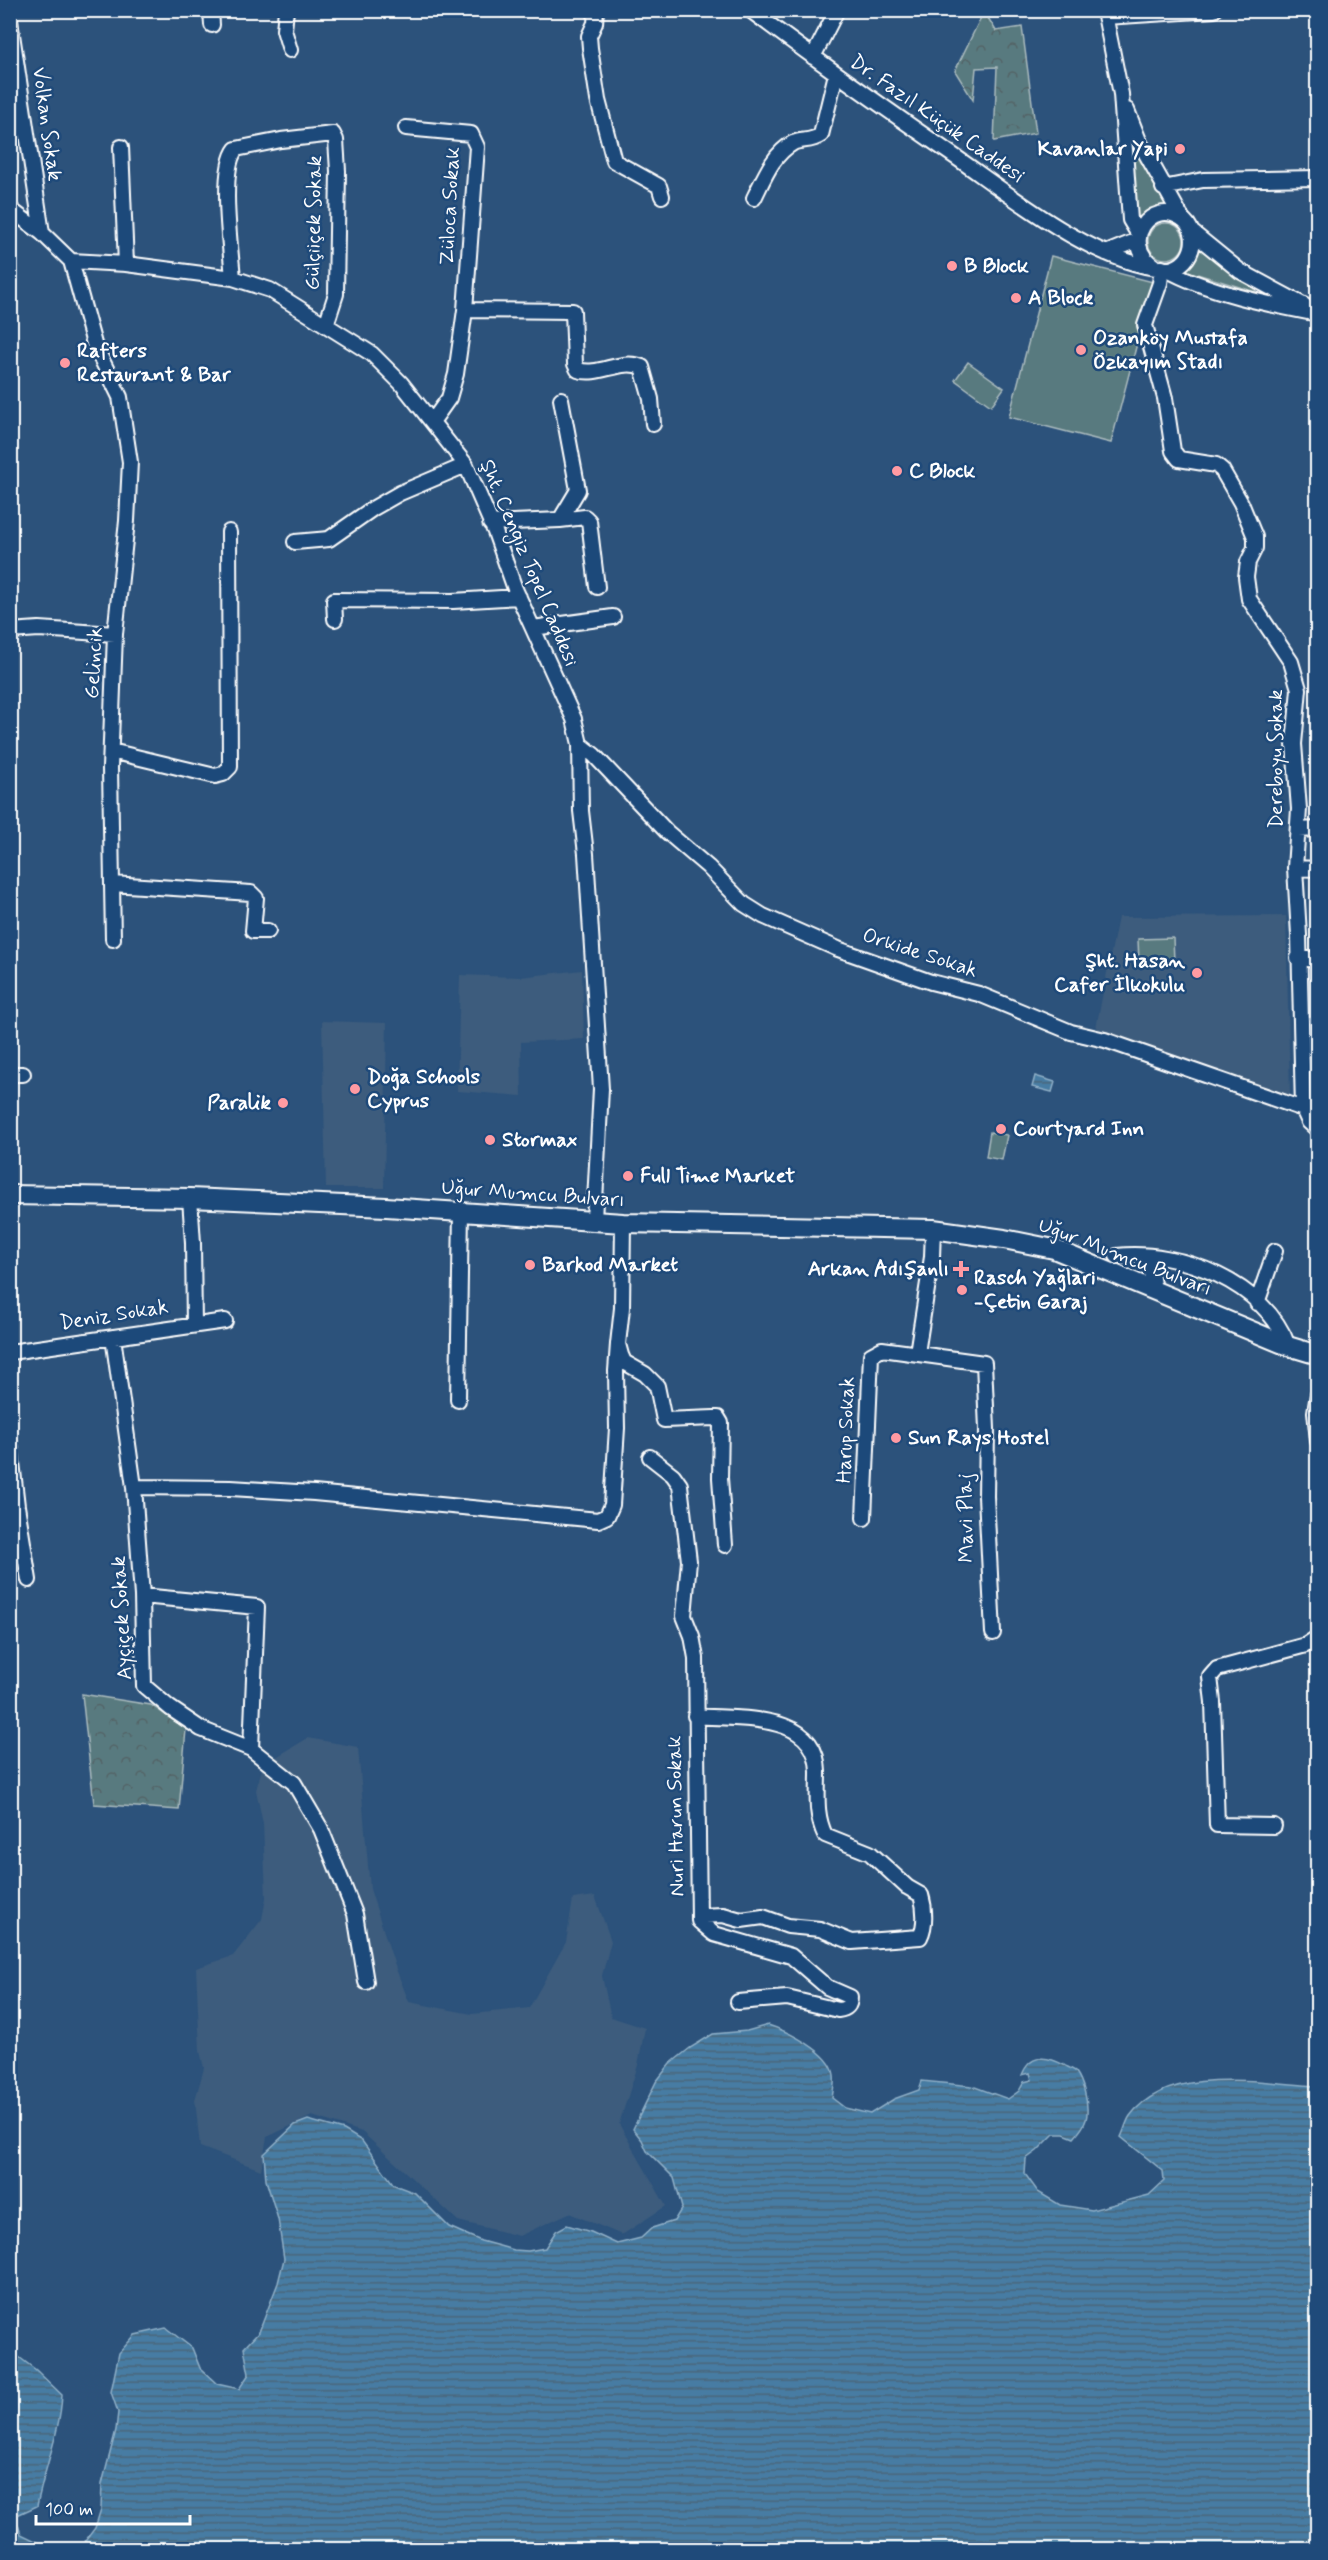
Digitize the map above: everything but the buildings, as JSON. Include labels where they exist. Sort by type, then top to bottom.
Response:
[{"type":"main road","name":"Uğur Mumcu Bulvarı","points":[[10,1195],[190,1198],[461,1211],[622,1223],[933,1229],[1054,1249],[1288,1346],[1317,1355]]},
{"type":"street","points":[[211,10],[212,25]]},
{"type":"street","points":[[286,10],[284,30],[290,50]]},
{"type":"street","points":[[596,10],[595,23],[589,36],[590,48],[598,100],[614,161],[659,186],[662,196]]},
{"type":"street","name":"Dr. Fazıl Küçük Caddesi","points":[[750,10],[836,74],[1008,194],[1062,229],[1106,253],[1139,265],[1161,268],[1182,278],[1255,300],[1317,313]]},
{"type":"street","points":[[813,57],[837,10]]},
{"type":"street","points":[[1121,94],[1140,143],[1163,188],[1192,232],[1194,240],[1189,257],[1183,263],[1161,268],[1142,255],[1130,220],[1121,94],[1105,14],[1214,10]]},
{"type":"street","name":"Volkan Sokak","points":[[10,21],[42,233]]},
{"type":"street","points":[[754,198],[771,164],[794,142],[812,141],[821,135],[836,74]]},
{"type":"street","name":"Züloca Sokak","points":[[406,128],[471,134],[477,147],[465,310],[456,374],[449,398],[432,422]]},
{"type":"street","name":"Gülçiiçek Sokak","points":[[233,278],[226,187],[232,154],[236,149],[281,140],[333,134],[336,140],[338,171],[336,294],[326,325]]},
{"type":"street","points":[[121,147],[126,264]]},
{"type":"street","points":[[1163,188],[1203,180],[1317,178]]},
{"type":"street","points":[[10,209],[42,233],[71,261]]},
{"type":"street","points":[[1106,253],[1138,238],[1148,220],[1155,215],[1173,214],[1182,218]]},
{"type":"street","name":"Dr. Fazıl Küçük Caddesi","points":[[1192,232],[1240,271],[1317,313]]},
{"type":"street","name":"Şht. Cengiz Topel Caddesi","points":[[71,261],[126,264],[233,278],[270,290],[372,354],[401,383],[466,465],[519,597],[574,719],[580,744],[581,811],[586,854],[601,1089],[594,1220]]},
{"type":"street","name":"Gelincik","points":[[71,261],[94,344],[120,397],[130,462],[127,521],[115,634],[110,793],[113,939]]},
{"type":"street","name":"Dereboyu Sokak","points":[[1161,268],[1160,283],[1145,325],[1165,398],[1173,451],[1179,459],[1216,465],[1222,470],[1241,503],[1255,537],[1255,548],[1248,562],[1246,577],[1250,599],[1291,662],[1299,689],[1294,744],[1299,809],[1295,868],[1303,1109]]},
{"type":"street","points":[[465,310],[573,311],[575,364],[578,370],[589,372],[633,364],[642,367],[651,399],[653,424]]},
{"type":"street","points":[[560,520],[576,497],[578,485],[561,399]]},
{"type":"street","points":[[295,542],[329,539],[400,493],[466,465]]},
{"type":"street","points":[[490,523],[585,517],[589,521],[597,587]]},
{"type":"street","points":[[111,751],[215,776],[224,774],[230,767],[229,532]]},
{"type":"street","points":[[334,619],[334,600],[453,602],[519,597]]},
{"type":"street","points":[[533,628],[613,617]]},
{"type":"street","points":[[10,631],[39,629],[115,634]]},
{"type":"street","name":"Orkide Sokak","points":[[580,744],[594,755],[667,832],[708,867],[744,904],[763,916],[838,949],[931,982],[979,994],[1071,1032],[1105,1040],[1303,1109]]},
{"type":"street","points":[[1298,830],[1317,829]]},
{"type":"street","points":[[1295,868],[1317,869]]},
{"type":"street","points":[[112,884],[251,893],[256,898],[253,931],[268,931]]},
{"type":"street","points":[[1298,958],[1317,960]]},
{"type":"street","points":[[1303,1109],[1309,1122],[1317,1130]]},
{"type":"street","points":[[190,1198],[194,1325]]},
{"type":"street","points":[[458,1400],[461,1211]]},
{"type":"street","points":[[134,1487],[231,1488],[314,1493],[598,1520],[607,1516],[612,1505],[617,1428],[616,1371],[622,1308],[622,1223]]},
{"type":"street","points":[[917,1353],[932,1257],[933,1229]]},
{"type":"street","points":[[1257,1303],[1275,1251]]},
{"type":"street","points":[[1117,1256],[1148,1256],[1196,1265],[1228,1279],[1257,1303],[1281,1328],[1288,1346]]},
{"type":"street","points":[[1148,1256],[1154,1290]]},
{"type":"street","name":"Deniz Sokak","points":[[10,1352],[225,1321]]},
{"type":"street","name":"Ayçiçek Sokak","points":[[113,1337],[134,1487],[142,1596],[144,1686],[170,1708],[201,1729],[251,1749],[294,1783],[321,1829],[355,1914],[366,1982]]},
{"type":"street","points":[[618,1344],[624,1362],[645,1374],[657,1386],[664,1420],[718,1418],[721,1423],[720,1478],[725,1545]]},
{"type":"street","name":"Harup Sokak","points":[[864,1518],[869,1359],[875,1351],[882,1349],[917,1353]]},
{"type":"street","name":"Mavi Plaj","points":[[917,1353],[984,1363],[987,1528],[993,1633]]},
{"type":"street","points":[[1317,1394],[1315,1413],[1317,1441]]},
{"type":"street","points":[[10,1444],[28,1580]]},
{"type":"street","name":"Nuri Harun Sokak","points":[[650,1457],[674,1475],[680,1485],[689,1561],[684,1616],[692,1636],[696,1658],[699,1921],[714,1934],[791,1956],[827,1987],[850,1997],[850,2004],[845,2009],[838,2010],[787,1998],[738,2002]]},
{"type":"street","points":[[142,1596],[257,1607],[251,1749]]},
{"type":"street","points":[[1274,1826],[1217,1825],[1213,1702],[1210,1677],[1217,1669],[1306,1646],[1317,1637]]},
{"type":"street","name":"Nuri Harun Sokak","points":[[695,1716],[774,1723],[793,1728],[809,1741],[818,1764],[818,1821],[825,1835],[870,1853],[907,1887],[921,1895],[924,1907],[923,1932],[920,1937],[852,1942],[820,1929],[788,1926],[763,1917],[741,1920],[723,1915],[699,1916]]},
{"type":"shaded area","name":"Şht. Hasan Cafer İlkokulu","points":[[1286,916],[1290,1095],[1096,1028],[1118,917]]},
{"type":"shaded area","points":[[582,970],[584,1039],[521,1042],[522,1096],[457,1091],[460,975],[520,977]]},
{"type":"shaded area","name":"Doğa Schools Cyprus","points":[[322,1021],[387,1023],[384,1188],[326,1188]]},
{"type":"shaded area","points":[[1035,1076],[1055,1082],[1052,1092],[1032,1087]]},
{"type":"shaded area","points":[[308,1738],[358,1747],[370,1889],[409,2002],[472,2014],[529,2008],[566,1942],[573,1899],[595,1896],[611,1941],[602,1976],[611,2017],[645,2028],[638,2065],[619,2124],[666,2206],[622,2235],[569,2213],[519,2236],[458,2221],[362,2132],[312,2116],[267,2137],[261,2170],[200,2147],[195,2100],[204,2068],[200,2051],[196,1968],[233,1956],[262,1919],[266,1898],[263,1824],[256,1790],[263,1765]]},
{"type":"shaded area","points":[[768,2025],[796,2037],[825,2058],[834,2075],[832,2098],[845,2108],[870,2114],[894,2099],[919,2090],[922,2081],[972,2086],[1008,2099],[1019,2091],[1024,2082],[1032,2080],[1030,2073],[1022,2075],[1029,2063],[1034,2060],[1051,2059],[1072,2069],[1079,2076],[1085,2092],[1087,2117],[1074,2138],[1064,2134],[1054,2134],[1026,2159],[1025,2174],[1038,2192],[1060,2205],[1092,2210],[1149,2195],[1164,2181],[1163,2171],[1121,2137],[1130,2116],[1147,2100],[1168,2089],[1218,2080],[1317,2086],[1317,2549],[70,2549],[74,2545],[83,2544],[95,2528],[101,2509],[102,2484],[116,2430],[118,2412],[111,2392],[119,2353],[135,2335],[166,2328],[192,2348],[200,2368],[217,2384],[239,2389],[249,2374],[244,2348],[259,2332],[278,2283],[284,2259],[278,2219],[266,2180],[264,2154],[295,2125],[308,2120],[344,2130],[362,2141],[394,2185],[415,2193],[449,2227],[481,2241],[514,2250],[528,2251],[545,2248],[556,2231],[567,2225],[591,2232],[617,2244],[641,2238],[652,2228],[674,2221],[682,2208],[674,2178],[647,2151],[633,2129],[656,2082],[670,2064],[713,2034],[747,2031]]},
{"type":"shaded area","points":[[11,2351],[36,2370],[62,2395],[55,2437],[37,2506],[15,2516],[21,2534],[52,2549],[11,2549]]},
{"type":"green space","points":[[984,11],[996,31],[1022,27],[1036,133],[994,141],[997,67],[976,68],[973,100],[955,71]]},
{"type":"green space","points":[[1132,139],[1168,206],[1154,209],[1137,220]]},
{"type":"green space","points":[[1166,223],[1179,228],[1184,241],[1179,254],[1166,259],[1153,254],[1148,241],[1153,228]]},
{"type":"green space","points":[[1199,247],[1259,293],[1184,270],[1197,256]]},
{"type":"green space","name":"Ozanköy Mustafa Özkayım Stadı","points":[[1051,256],[1153,282],[1111,443],[1009,417]]},
{"type":"green space","points":[[968,362],[1004,388],[991,406],[955,380]]},
{"type":"green space","points":[[1173,938],[1174,961],[1139,962],[1138,939]]},
{"type":"green space","points":[[990,1132],[1007,1135],[1002,1160],[986,1157]]},
{"type":"green space","points":[[1193,1269],[1212,1279],[1206,1291],[1187,1281]]},
{"type":"green space","points":[[82,1694],[151,1705],[186,1729],[179,1810],[94,1804]]},
{"type":"place","name":"Kavanlar Yapi","points":[[1180,149]]},
{"type":"place","name":"B Block","points":[[952,266]]},
{"type":"place","name":"A Block","points":[[1016,298]]},
{"type":"place","name":"Ozanköy Mustafa Özkayım Stadı","points":[[1081,350]]},
{"type":"place","name":"Rafters Restaurant & Bar","points":[[65,363]]},
{"type":"place","name":"C Block","points":[[897,471]]},
{"type":"place","name":"Şht. Hasan Cafer İlkokulu","points":[[1197,973]]},
{"type":"place","name":"Doğa Schools Cyprus","points":[[355,1089]]},
{"type":"place","name":"Paralik","points":[[283,1103]]},
{"type":"place","name":"Courtyard Inn","points":[[1001,1129]]},
{"type":"place","name":"Stormax","points":[[490,1140]]},
{"type":"place","name":"Full Time Market","points":[[628,1176]]},
{"type":"place","name":"Barkod Market","points":[[530,1265]]},
{"type":"place","name":"Arkan Adışanlı","points":[[961,1269]]},
{"type":"place","name":"Rasch Yağlari -Çetin Garaj","points":[[962,1290]]},
{"type":"place","name":"Sun Rays Hostel","points":[[896,1438]]}]
